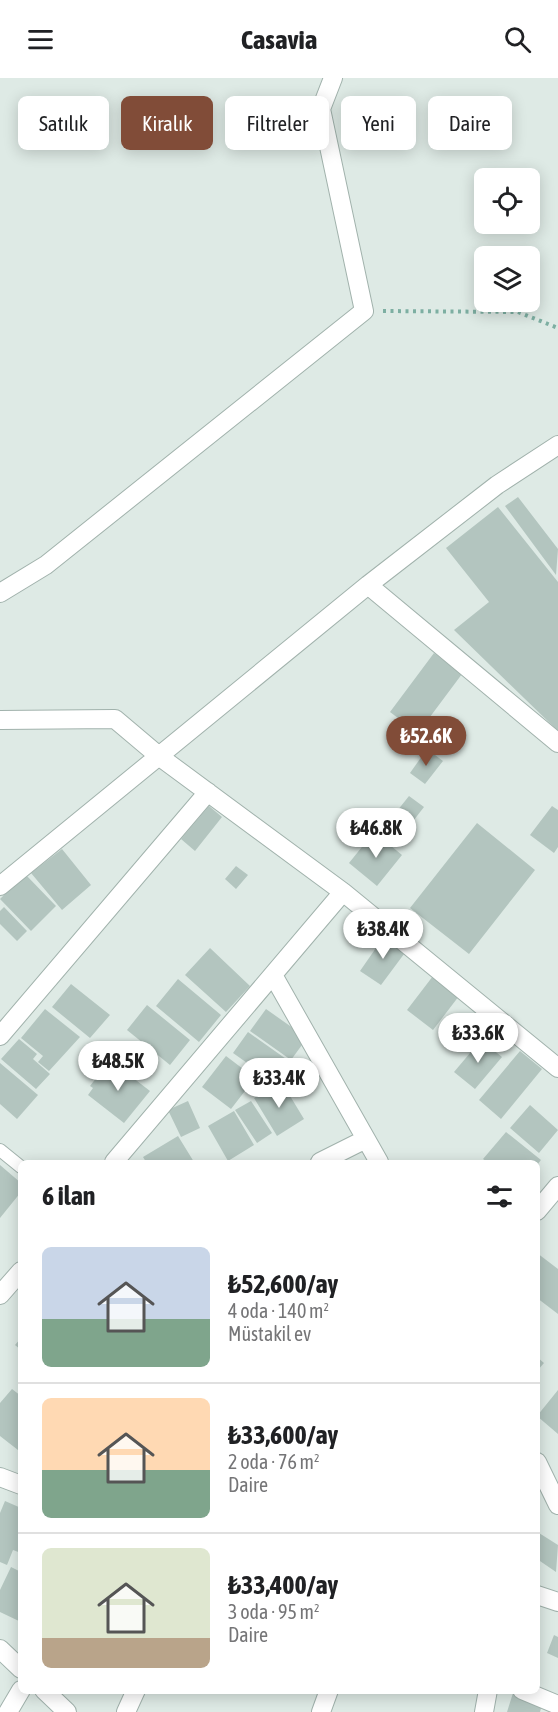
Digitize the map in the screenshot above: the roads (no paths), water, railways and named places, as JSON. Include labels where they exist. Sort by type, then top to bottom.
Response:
[{"type":"street","points":[[0,593],[46,566],[364,311],[321,109],[333,78]]},
{"type":"street","points":[[0,886],[368,585],[497,485],[558,445]]},
{"type":"street","points":[[368,585],[558,743]]},
{"type":"street","points":[[0,720],[115,718],[160,757],[343,892],[558,1068]]},
{"type":"street","points":[[0,1036],[208,792]]},
{"type":"street","points":[[116,1160],[343,892]]},
{"type":"street","points":[[273,975],[378,1160]]},
{"type":"street","points":[[324,1160],[366,1139]]},
{"type":"street","points":[[540,1207],[558,1186]]},
{"type":"street","points":[[0,1295],[18,1274]]},
{"type":"street","points":[[540,1468],[558,1505]]},
{"type":"street","points":[[0,1477],[18,1484]]},
{"type":"street","points":[[540,1596],[558,1602]]},
{"type":"street","points":[[0,1649],[18,1666]]},
{"type":"street","points":[[8,1712],[19,1694]]},
{"type":"street","points":[[48,1694],[67,1712]]},
{"type":"street","points":[[126,1712],[134,1694]]},
{"type":"street","points":[[321,1712],[328,1694]]},
{"type":"street","points":[[484,1712],[487,1694]]},
{"type":"street","points":[[532,1694],[558,1704]]},
{"type":"lane","points":[[0,1150],[18,1165]]}]
